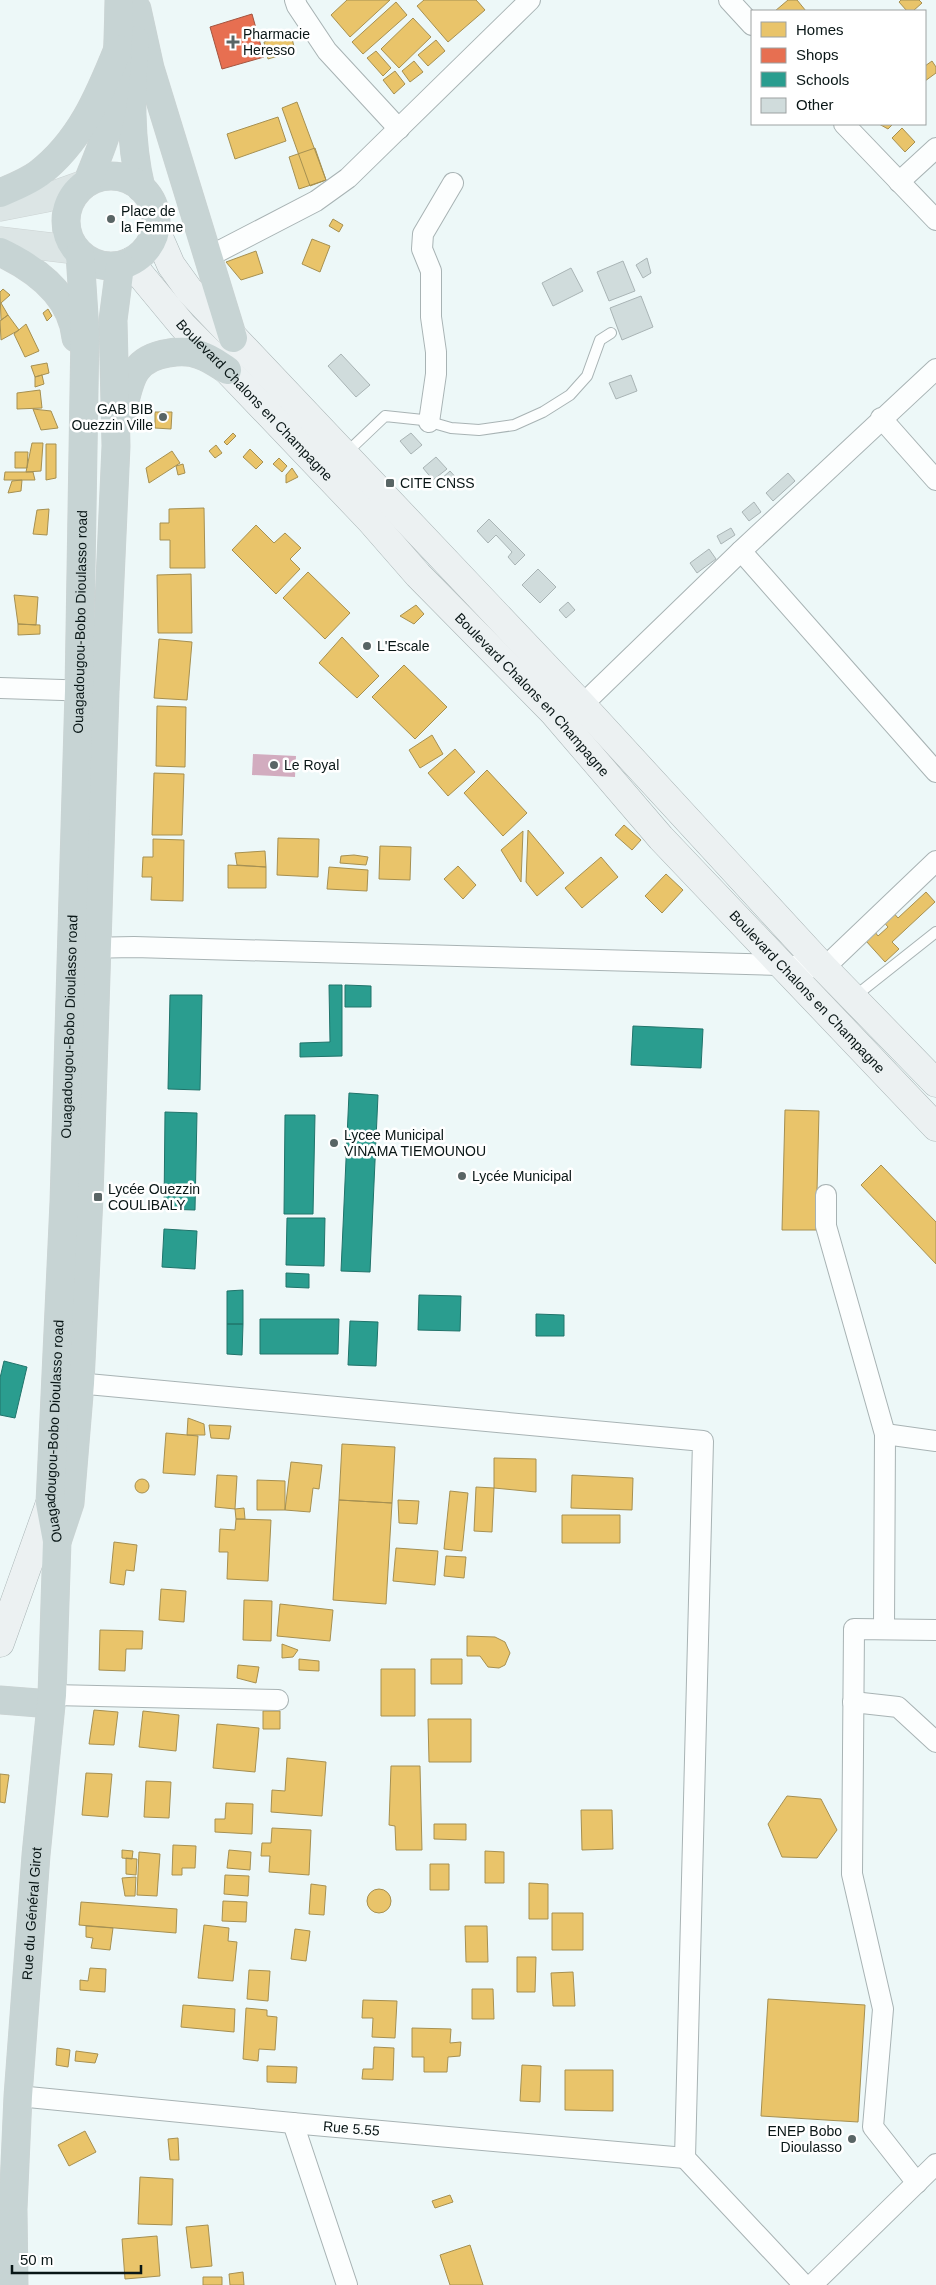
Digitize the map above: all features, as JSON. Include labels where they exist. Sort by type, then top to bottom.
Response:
[{"type":"highway","points":[[0,194],[37,174],[68,145],[87,119],[118,48],[131,3]]},
{"type":"highway","points":[[131,3],[133,147],[141,188]]},
{"type":"highway","points":[[131,3],[233,338]]},
{"type":"highway","points":[[86,182],[110,175],[132,181],[141,188],[153,206],[155,228],[146,248],[125,264],[101,265],[90,261],[78,252],[69,237],[66,223],[71,201],[86,182],[108,126],[118,48]]},
{"type":"highway","points":[[0,252],[40,277],[68,307],[74,321],[83,416]]},
{"type":"highway","name":"Ouagadougou-Bobo Dioulasso road","points":[[58,1541],[70,1503],[64,1202],[84,948],[92,691],[83,416],[84,305],[78,252]]},
{"type":"highway","name":"Ouagadougou-Bobo Dioulasso road","points":[[92,691],[116,446],[113,320],[125,264]]},
{"type":"highway","points":[[116,446],[129,383],[135,370],[146,359],[180,351],[200,355],[227,370]]},
{"type":"highway","name":"Ouagadougou-Bobo Dioulasso road","points":[[58,1541],[50,1503],[67,1382]]},
{"type":"highway","name":"Rue du Général Girot","points":[[14,2285],[7,2209],[18,2096],[36,1855],[51,1700],[58,1541]]},
{"type":"highway","points":[[0,1700],[51,1700]]},
{"type":"main road","points":[[0,207],[32,202],[86,182]]},
{"type":"main road","name":"Boulevard Chalons en Champagne","points":[[155,228],[171,265],[189,290],[582,705],[824,968],[936,1083]]},
{"type":"main road","points":[[0,241],[78,252]]},
{"type":"main road","name":"Boulevard Chalons en Champagne","points":[[125,264],[182,326],[227,370],[370,520],[418,575],[553,712],[661,838],[936,1127]]},
{"type":"main road","points":[[182,326],[204,306]]},
{"type":"main road","points":[[0,1643],[50,1503]]},
{"type":"street","points":[[295,0],[327,51],[399,129]]},
{"type":"street","points":[[729,0],[751,24]]},
{"type":"street","points":[[208,257],[316,201],[348,178],[399,129],[521,3]]},
{"type":"street","points":[[845,125],[936,220]]},
{"type":"street","points":[[899,182],[936,148]]},
{"type":"street","points":[[429,422],[436,374],[436,352],[431,317],[432,271],[422,249],[423,234],[453,183]]},
{"type":"street","points":[[553,712],[582,705],[881,418],[936,369]]},
{"type":"street","points":[[881,418],[936,480]]},
{"type":"street","points":[[741,551],[936,772]]},
{"type":"street","points":[[0,688],[92,691]]},
{"type":"street","points":[[84,948],[174,948],[780,965],[824,968],[936,861]]},
{"type":"street","points":[[826,1195],[826,1226],[885,1434],[884,1629]]},
{"type":"street","points":[[67,1382],[703,1441],[685,2158],[804,2285]]},
{"type":"street","points":[[885,1434],[936,1441]]},
{"type":"street","points":[[917,2183],[873,2127],[883,2009],[852,1874],[854,1629],[936,1630]]},
{"type":"street","points":[[51,1700],[278,1700]]},
{"type":"street","points":[[853,1702],[898,1708],[936,1742]]},
{"type":"street","name":"Rue 5.55","points":[[18,2096],[685,2158]]},
{"type":"street","points":[[293,2123],[348,2285]]},
{"type":"street","points":[[812,2285],[936,2164]]},
{"type":"lane","points":[[344,455],[385,416],[429,422],[451,428],[478,430],[514,424],[543,412],[570,395],[587,376],[600,340],[611,333]]},
{"type":"lane","points":[[853,998],[936,932]]},
{"type":"shaded area","name":"Le Royal","points":[[253,754],[296,756],[295,777],[252,775]]},
{"type":"building: Homes","points":[[347,0],[390,0],[350,37],[331,15]]},
{"type":"building: Homes","points":[[424,0],[476,0],[485,10],[448,42],[417,6]]},
{"type":"building: Homes","points":[[788,0],[797,0],[805,10],[776,10]]},
{"type":"building: Homes","points":[[901,0],[919,0],[922,3],[914,10],[906,10],[899,2]]},
{"type":"building: Homes","points":[[396,2],[407,15],[363,54],[352,42]]},
{"type":"building: Homes","points":[[413,18],[431,37],[399,68],[381,49]]},
{"type":"building: Homes","points":[[291,34],[295,51],[268,59],[264,42]]},
{"type":"building: Homes","points":[[436,40],[445,51],[428,66],[418,55]]},
{"type":"building: Homes","points":[[376,51],[391,68],[383,76],[367,58]]},
{"type":"building: Homes","points":[[414,61],[423,72],[410,82],[402,71]]},
{"type":"building: Homes","points":[[932,61],[936,67],[936,73],[926,80],[926,65]]},
{"type":"building: Homes","points":[[395,71],[405,84],[394,94],[383,80]]},
{"type":"building: Homes","points":[[297,102],[326,180],[310,186],[282,108]]},
{"type":"building: Homes","points":[[278,117],[286,141],[235,159],[227,134]]},
{"type":"building: Homes","points":[[881,125],[892,125],[888,129]]},
{"type":"building: Homes","points":[[902,128],[915,142],[905,152],[892,138]]},
{"type":"building: Homes","points":[[315,148],[326,180],[299,189],[289,157]]},
{"type":"building: Homes","points":[[333,219],[343,225],[339,232],[329,226]]},
{"type":"building: Homes","points":[[312,239],[330,246],[320,272],[302,264]]},
{"type":"building: Homes","points":[[256,251],[263,273],[241,280],[226,262]]},
{"type":"building: Homes","points":[[3,289],[10,295],[1,303],[8,315],[1,320],[0,292]]},
{"type":"building: Homes","points":[[48,309],[52,316],[47,321],[43,313]]},
{"type":"building: Homes","points":[[8,315],[19,330],[1,340],[0,321]]},
{"type":"building: Homes","points":[[26,324],[39,351],[25,357],[14,334]]},
{"type":"building: Homes","points":[[47,363],[49,373],[35,377],[31,366]]},
{"type":"building: Homes","points":[[42,375],[44,384],[35,387],[35,377]]},
{"type":"building: Homes","points":[[40,390],[42,408],[17,409],[17,393]]},
{"type":"building: Homes","points":[[33,409],[51,411],[58,428],[41,430]]},
{"type":"building: Homes","name":"GAB BIB Ouezzin Ville","points":[[155,412],[172,412],[171,429],[155,428]]},
{"type":"building: Homes","points":[[233,433],[236,436],[227,445],[224,442]]},
{"type":"building: Homes","points":[[32,443],[43,443],[41,471],[26,472]]},
{"type":"building: Homes","points":[[46,444],[56,444],[56,478],[46,480]]},
{"type":"building: Homes","points":[[216,445],[222,453],[215,458],[209,451]]},
{"type":"building: Homes","points":[[250,449],[263,462],[256,469],[243,457]]},
{"type":"building: Homes","points":[[172,451],[180,463],[149,483],[146,468]]},
{"type":"building: Homes","points":[[15,452],[28,452],[27,468],[15,468]]},
{"type":"building: Homes","points":[[279,458],[287,466],[282,472],[273,464]]},
{"type":"building: Homes","points":[[183,464],[185,473],[178,475],[176,466]]},
{"type":"building: Homes","points":[[292,468],[298,477],[286,483],[286,475]]},
{"type":"building: Homes","points":[[5,472],[33,472],[35,480],[4,480]]},
{"type":"building: Homes","points":[[22,480],[21,491],[8,493],[12,481]]},
{"type":"building: Homes","points":[[204,508],[205,568],[170,568],[170,540],[160,540],[160,523],[169,523],[169,509]]},
{"type":"building: Homes","points":[[49,509],[47,535],[33,534],[37,510]]},
{"type":"building: Homes","points":[[256,525],[274,543],[285,533],[301,548],[290,559],[300,569],[276,594],[232,550]]},
{"type":"building: Homes","points":[[308,572],[350,613],[325,639],[283,598]]},
{"type":"building: Homes","points":[[191,574],[192,633],[158,633],[157,575]]},
{"type":"building: Homes","points":[[14,595],[38,597],[36,625],[18,624]]},
{"type":"building: Homes","points":[[416,605],[424,614],[414,624],[400,616]]},
{"type":"building: Homes","points":[[18,624],[40,625],[40,634],[18,635]]},
{"type":"building: Homes","points":[[342,637],[379,676],[357,698],[319,663]]},
{"type":"building: Homes","points":[[159,639],[192,642],[187,700],[154,698]]},
{"type":"building: Homes","points":[[404,665],[447,707],[415,739],[372,697]]},
{"type":"building: Homes","points":[[157,706],[186,707],[185,767],[156,766]]},
{"type":"building: Homes","points":[[432,735],[443,754],[420,768],[409,750]]},
{"type":"building: Homes","points":[[455,749],[475,772],[448,796],[428,773]]},
{"type":"building: Homes","points":[[487,770],[527,813],[503,836],[464,793]]},
{"type":"building: Homes","points":[[154,773],[184,774],[182,835],[152,835]]},
{"type":"building: Homes","points":[[624,825],[641,840],[632,850],[615,835]]},
{"type":"building: Homes","points":[[528,830],[564,873],[537,896],[526,882]]},
{"type":"building: Homes","points":[[523,831],[521,882],[501,850]]},
{"type":"building: Homes","points":[[278,838],[319,839],[318,877],[277,875]]},
{"type":"building: Homes","points":[[153,839],[184,840],[183,901],[151,900],[152,877],[142,877],[143,857],[153,857]]},
{"type":"building: Homes","points":[[380,846],[411,847],[410,880],[379,879]]},
{"type":"building: Homes","points":[[265,851],[266,867],[237,865],[235,853]]},
{"type":"building: Homes","points":[[341,856],[368,857],[366,865],[340,863]]},
{"type":"building: Homes","points":[[601,857],[618,877],[582,908],[565,888]]},
{"type":"building: Homes","points":[[228,865],[266,867],[266,888],[228,888]]},
{"type":"building: Homes","points":[[458,866],[476,885],[463,899],[444,879]]},
{"type":"building: Homes","points":[[329,867],[368,870],[367,891],[327,889]]},
{"type":"building: Homes","points":[[666,874],[683,890],[662,913],[645,896]]},
{"type":"building: Homes","points":[[926,892],[935,902],[892,942],[899,949],[885,962],[866,941],[875,932],[878,936],[888,927],[882,920],[892,911],[898,918]]},
{"type":"building: Homes","points":[[785,1110],[819,1111],[816,1230],[782,1230]]},
{"type":"building: Homes","points":[[881,1165],[936,1222],[936,1264],[861,1185]]},
{"type":"building: Homes","points":[[188,1418],[204,1424],[205,1435],[187,1435]]},
{"type":"building: Homes","points":[[209,1425],[231,1426],[229,1439],[211,1438]]},
{"type":"building: Homes","points":[[166,1433],[198,1436],[195,1475],[163,1473]]},
{"type":"building: Homes","points":[[342,1444],[395,1447],[392,1503],[339,1500]]},
{"type":"building: Homes","points":[[494,1458],[536,1459],[536,1492],[494,1488]]},
{"type":"building: Homes","points":[[291,1462],[322,1465],[319,1489],[313,1488],[310,1512],[285,1510]]},
{"type":"building: Homes","points":[[217,1475],[237,1476],[235,1509],[215,1507]]},
{"type":"building: Homes","points":[[572,1475],[633,1478],[632,1510],[571,1508]]},
{"type":"building: Homes","points":[[142,1479],[147,1481],[149,1486],[147,1491],[142,1493],[137,1491],[135,1486],[137,1481]]},
{"type":"building: Homes","points":[[257,1480],[285,1481],[285,1510],[257,1510]]},
{"type":"building: Homes","points":[[476,1487],[494,1488],[492,1532],[474,1531]]},
{"type":"building: Homes","points":[[450,1491],[468,1493],[462,1551],[444,1549]]},
{"type":"building: Homes","points":[[339,1500],[392,1503],[386,1604],[333,1600]]},
{"type":"building: Homes","points":[[398,1500],[419,1501],[417,1524],[399,1523]]},
{"type":"building: Homes","points":[[244,1508],[245,1519],[236,1519],[235,1509]]},
{"type":"building: Homes","points":[[562,1515],[620,1515],[620,1543],[562,1543]]},
{"type":"building: Homes","points":[[236,1519],[271,1520],[268,1581],[227,1579],[228,1552],[219,1552],[220,1529],[235,1530]]},
{"type":"building: Homes","points":[[114,1542],[137,1545],[134,1571],[126,1570],[124,1585],[110,1583]]},
{"type":"building: Homes","points":[[396,1548],[438,1551],[435,1585],[393,1581]]},
{"type":"building: Homes","points":[[446,1556],[466,1557],[464,1578],[444,1576]]},
{"type":"building: Homes","points":[[161,1589],[186,1591],[184,1622],[159,1620]]},
{"type":"building: Homes","points":[[244,1600],[272,1601],[271,1641],[243,1640]]},
{"type":"building: Homes","points":[[280,1604],[333,1610],[330,1641],[277,1636]]},
{"type":"building: Homes","points":[[100,1630],[143,1631],[142,1649],[126,1649],[125,1671],[99,1670]]},
{"type":"building: Homes","points":[[467,1636],[495,1637],[505,1642],[510,1653],[505,1665],[499,1668],[488,1667],[480,1656],[467,1656]]},
{"type":"building: Homes","points":[[282,1644],[298,1650],[293,1657],[282,1658]]},
{"type":"building: Homes","points":[[299,1659],[319,1661],[319,1671],[299,1670]]},
{"type":"building: Homes","points":[[431,1659],[462,1659],[462,1684],[431,1684]]},
{"type":"building: Homes","points":[[238,1665],[259,1667],[256,1683],[237,1678]]},
{"type":"building: Homes","points":[[381,1669],[415,1669],[415,1716],[381,1716]]},
{"type":"building: Homes","points":[[94,1710],[118,1712],[114,1745],[89,1744]]},
{"type":"building: Homes","points":[[143,1711],[179,1715],[176,1751],[139,1747]]},
{"type":"building: Homes","points":[[263,1711],[280,1711],[280,1729],[263,1729]]},
{"type":"building: Homes","points":[[428,1719],[471,1719],[471,1762],[429,1762]]},
{"type":"building: Homes","points":[[217,1724],[259,1728],[255,1772],[213,1768]]},
{"type":"building: Homes","points":[[287,1758],[326,1762],[322,1816],[271,1812],[272,1790],[285,1791]]},
{"type":"building: Homes","points":[[391,1766],[420,1766],[422,1850],[396,1850],[395,1826],[389,1825]]},
{"type":"building: Homes","points":[[86,1773],[112,1774],[108,1817],[82,1815]]},
{"type":"building: Homes","points":[[0,1774],[9,1775],[5,1803],[0,1802]]},
{"type":"building: Homes","points":[[146,1781],[171,1782],[169,1818],[144,1817]]},
{"type":"building: Homes","points":[[787,1796],[821,1799],[837,1830],[817,1858],[782,1857],[768,1824]]},
{"type":"building: Homes","points":[[226,1803],[253,1804],[252,1834],[215,1832],[215,1819],[225,1819]]},
{"type":"building: Homes","points":[[581,1810],[612,1810],[613,1849],[582,1850]]},
{"type":"building: Homes","points":[[434,1824],[466,1824],[466,1840],[434,1839]]},
{"type":"building: Homes","points":[[272,1828],[311,1830],[309,1875],[269,1872],[270,1856],[261,1856],[262,1843],[271,1843]]},
{"type":"building: Homes","points":[[173,1845],[196,1846],[195,1868],[182,1868],[182,1875],[172,1875]]},
{"type":"building: Homes","points":[[122,1850],[133,1851],[132,1859],[122,1858]]},
{"type":"building: Homes","points":[[229,1850],[251,1852],[250,1870],[227,1868]]},
{"type":"building: Homes","points":[[485,1851],[504,1852],[504,1883],[485,1883]]},
{"type":"building: Homes","points":[[139,1852],[160,1854],[157,1896],[137,1895]]},
{"type":"building: Homes","points":[[126,1858],[137,1859],[136,1875],[126,1874]]},
{"type":"building: Homes","points":[[430,1864],[449,1864],[449,1890],[430,1890]]},
{"type":"building: Homes","points":[[225,1875],[249,1876],[248,1896],[224,1894]]},
{"type":"building: Homes","points":[[136,1877],[135,1896],[125,1896],[122,1878]]},
{"type":"building: Homes","points":[[529,1883],[548,1884],[548,1919],[529,1919]]},
{"type":"building: Homes","points":[[311,1884],[326,1886],[324,1915],[309,1914]]},
{"type":"building: Homes","points":[[379,1889],[388,1892],[391,1901],[388,1910],[379,1913],[370,1910],[367,1901],[370,1892]]},
{"type":"building: Homes","points":[[223,1901],[247,1902],[246,1922],[222,1921]]},
{"type":"building: Homes","points":[[81,1902],[177,1909],[176,1933],[79,1925]]},
{"type":"building: Homes","points":[[552,1913],[583,1913],[583,1950],[552,1950]]},
{"type":"building: Homes","points":[[204,1925],[229,1928],[228,1941],[237,1942],[233,1981],[198,1978]]},
{"type":"building: Homes","points":[[86,1926],[113,1928],[110,1950],[91,1948],[93,1938],[86,1937]]},
{"type":"building: Homes","points":[[465,1926],[487,1926],[488,1962],[466,1962]]},
{"type":"building: Homes","points":[[295,1929],[310,1931],[306,1961],[291,1959]]},
{"type":"building: Homes","points":[[517,1957],[536,1957],[535,1992],[517,1992]]},
{"type":"building: Homes","points":[[90,1968],[106,1969],[105,1992],[80,1990],[80,1980],[88,1981]]},
{"type":"building: Homes","points":[[249,1970],[270,1971],[268,2001],[247,1999]]},
{"type":"building: Homes","points":[[573,1972],[575,2006],[553,2006],[551,1973]]},
{"type":"building: Homes","points":[[472,1989],[493,1989],[494,2019],[472,2019]]},
{"type":"building: Homes","points":[[768,1999],[865,2005],[858,2122],[761,2116]]},
{"type":"building: Homes","points":[[363,2000],[397,2001],[395,2038],[372,2037],[373,2018],[362,2018]]},
{"type":"building: Homes","points":[[183,2005],[235,2009],[234,2032],[181,2027]]},
{"type":"building: Homes","points":[[246,2008],[267,2010],[267,2016],[277,2017],[275,2050],[259,2049],[258,2061],[243,2059]]},
{"type":"building: Homes","points":[[412,2028],[451,2029],[450,2043],[461,2042],[460,2056],[448,2057],[447,2072],[424,2072],[424,2057],[412,2057]]},
{"type":"building: Homes","points":[[374,2047],[394,2048],[393,2080],[362,2079],[363,2069],[373,2069]]},
{"type":"building: Homes","points":[[57,2048],[70,2050],[68,2067],[56,2065]]},
{"type":"building: Homes","points":[[76,2051],[98,2054],[95,2063],[75,2061]]},
{"type":"building: Homes","points":[[522,2065],[541,2066],[540,2102],[520,2101]]},
{"type":"building: Homes","points":[[267,2066],[297,2067],[296,2083],[267,2082]]},
{"type":"building: Homes","points":[[565,2070],[613,2070],[613,2111],[565,2110]]},
{"type":"building: Homes","points":[[85,2131],[96,2152],[69,2166],[58,2145]]},
{"type":"building: Homes","points":[[178,2138],[179,2160],[170,2160],[168,2139]]},
{"type":"building: Homes","points":[[140,2177],[173,2179],[172,2225],[138,2224]]},
{"type":"building: Homes","points":[[450,2195],[453,2202],[435,2208],[432,2201]]},
{"type":"building: Homes","points":[[208,2225],[212,2266],[191,2268],[186,2227]]},
{"type":"building: Homes","points":[[157,2236],[160,2276],[125,2279],[122,2239]]},
{"type":"building: Homes","points":[[470,2245],[483,2285],[450,2285],[440,2255]]},
{"type":"building: Homes","points":[[243,2272],[244,2285],[230,2285],[229,2274]]},
{"type":"building: Homes","points":[[203,2277],[222,2277],[222,2285],[203,2285]]},
{"type":"building: Shops","points":[[252,14],[264,57],[222,69],[210,27]]},
{"type":"building: Schools","points":[[329,985],[342,985],[342,1056],[300,1057],[300,1043],[330,1042]]},
{"type":"building: Schools","points":[[345,985],[371,986],[371,1007],[345,1007]]},
{"type":"building: Schools","points":[[170,995],[202,995],[200,1090],[168,1089]]},
{"type":"building: Schools","points":[[633,1026],[703,1029],[701,1068],[631,1065]]},
{"type":"building: Schools","points":[[349,1093],[378,1095],[370,1272],[341,1271]]},
{"type":"building: Schools","points":[[165,1112],[197,1113],[195,1210],[164,1209]]},
{"type":"building: Schools","points":[[285,1115],[315,1115],[313,1214],[284,1214]]},
{"type":"building: Schools","points":[[287,1218],[325,1218],[324,1266],[286,1265]]},
{"type":"building: Schools","points":[[164,1229],[197,1231],[195,1269],[162,1267]]},
{"type":"building: Schools","points":[[286,1273],[309,1274],[309,1288],[286,1287]]},
{"type":"building: Schools","points":[[243,1290],[243,1324],[227,1324],[227,1291]]},
{"type":"building: Schools","points":[[419,1295],[461,1296],[460,1331],[418,1330]]},
{"type":"building: Schools","points":[[536,1314],[564,1315],[564,1336],[536,1336]]},
{"type":"building: Schools","points":[[260,1319],[339,1319],[338,1354],[260,1354]]},
{"type":"building: Schools","points":[[350,1321],[378,1322],[376,1366],[348,1365]]},
{"type":"building: Schools","points":[[227,1324],[243,1324],[242,1355],[227,1354]]},
{"type":"building: Schools","points":[[4,1361],[27,1367],[15,1418],[0,1415],[0,1378]]},
{"type":"building: Other","points":[[647,258],[651,273],[643,278],[636,265]]},
{"type":"building: Other","points":[[623,261],[635,291],[609,301],[597,272]]},
{"type":"building: Other","points":[[571,268],[583,291],[553,306],[542,283]]},
{"type":"building: Other","points":[[641,296],[653,327],[622,340],[610,308]]},
{"type":"building: Other","points":[[341,354],[370,385],[356,397],[328,366]]},
{"type":"building: Other","points":[[631,375],[637,391],[616,399],[609,383]]},
{"type":"building: Other","points":[[411,433],[422,445],[411,454],[400,441]]},
{"type":"building: Other","points":[[436,457],[447,469],[433,480],[423,468]]},
{"type":"building: Other","points":[[450,471],[459,481],[449,490],[440,480]]},
{"type":"building: Other","points":[[788,473],[795,481],[773,501],[766,493]]},
{"type":"building: Other","points":[[754,502],[761,512],[749,521],[742,512]]},
{"type":"building: Other","points":[[489,519],[525,555],[515,565],[508,557],[512,552],[496,535],[488,543],[477,531]]},
{"type":"building: Other","points":[[731,528],[735,535],[721,544],[717,536]]},
{"type":"building: Other","points":[[709,549],[716,559],[697,573],[690,563]]},
{"type":"building: Other","points":[[538,569],[556,587],[540,603],[522,585]]},
{"type":"building: Other","points":[[568,602],[575,610],[566,618],[559,610]]},
{"type":"place","name":"Pharmacie Heresso","points":[[233,42]]},
{"type":"place","name":"Place de la Femme","points":[[111,219]]},
{"type":"place","name":"GAB BIB Ouezzin Ville","points":[[163,417]]},
{"type":"place","name":"CITE CNSS","points":[[390,483]]},
{"type":"place","name":"L'Escale","points":[[367,646]]},
{"type":"place","name":"Le Royal","points":[[274,765]]},
{"type":"place","name":"Lycee Municipal VINAMA TIEMOUNOU","points":[[334,1143]]},
{"type":"place","name":"Lycée Municipal","points":[[462,1176]]},
{"type":"place","name":"Lycée Ouezzin COULIBALY","points":[[98,1197]]},
{"type":"place","name":"ENEP Bobo Dioulasso","points":[[852,2139]]}]
